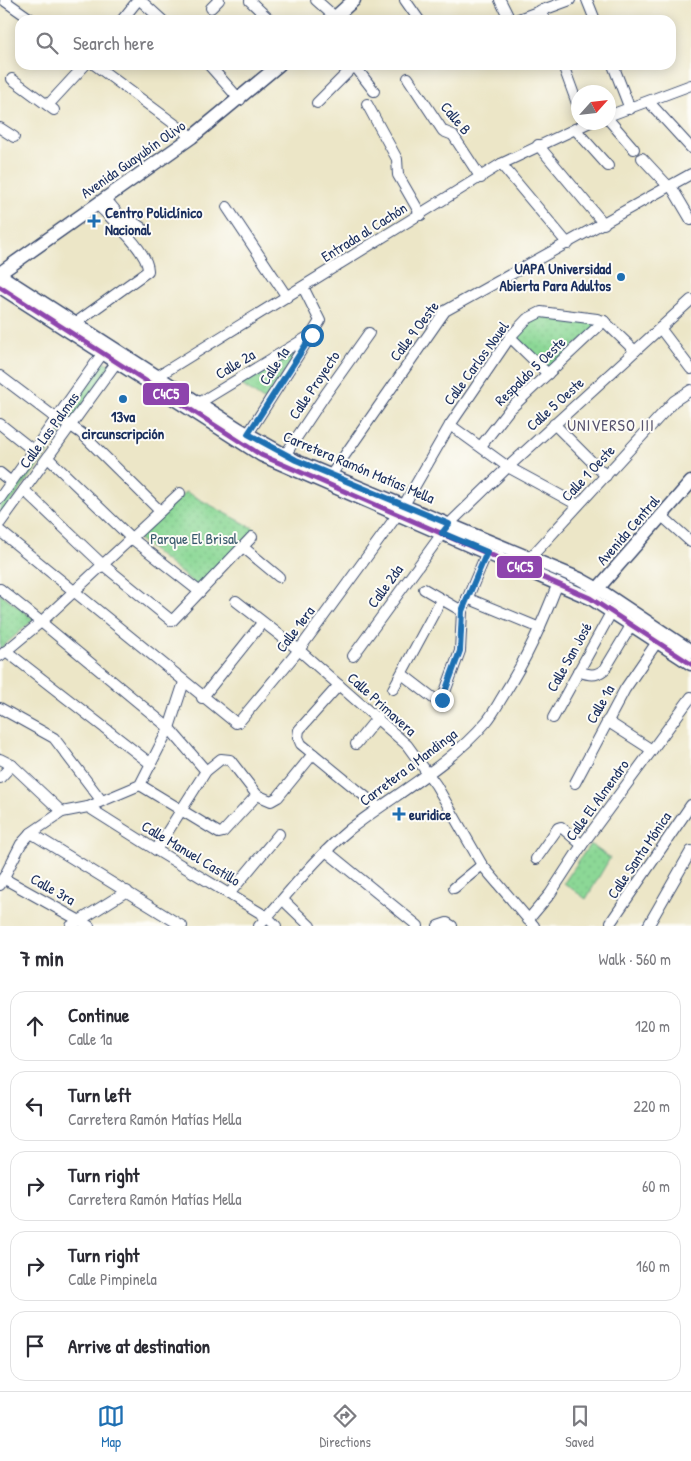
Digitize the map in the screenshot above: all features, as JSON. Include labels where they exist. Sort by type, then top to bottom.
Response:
[{"type":"main road","points":[[337,15],[354,0]]},
{"type":"main road","name":"Avenida Guayubín Olivo","points":[[0,274],[192,137],[240,100],[273,70]]},
{"type":"main road","name":"Carretera Ramón Matías Mella","points":[[0,274],[261,455],[446,528],[530,558],[594,593],[691,651]]},
{"type":"main road","name":"Carretera Ramón Matías Mella","points":[[0,286],[106,349]]},
{"type":"main road","name":"Carretera Ramón Matías Mella","points":[[155,381],[199,403],[285,455],[331,475],[401,510]]},
{"type":"main road","name":"Avenida Central","points":[[594,593],[691,482]]},
{"type":"main road","name":"Carretera Ramón Matías Mella","points":[[446,528],[487,552],[558,583],[594,593],[612,611],[691,664]]},
{"type":"street","points":[[126,15],[139,0],[156,15]]},
{"type":"street","points":[[211,8],[219,0]]},
{"type":"street","points":[[316,0],[329,15]]},
{"type":"street","points":[[405,0],[416,15]]},
{"type":"street","points":[[500,0],[508,15]]},
{"type":"street","points":[[543,15],[570,0]]},
{"type":"street","points":[[588,0],[593,15]]},
{"type":"street","points":[[250,1],[265,15]]},
{"type":"street","points":[[4,3],[24,15]]},
{"type":"street","points":[[12,79],[51,108],[81,70]]},
{"type":"street","points":[[102,70],[192,137]]},
{"type":"street","points":[[214,70],[240,100]]},
{"type":"street","points":[[316,103],[349,70]]},
{"type":"street","points":[[358,70],[374,91]]},
{"type":"street","points":[[564,70],[571,88]]},
{"type":"street","points":[[615,70],[630,109]]},
{"type":"street","name":"Calle B","points":[[408,78],[443,131],[453,135],[480,178]]},
{"type":"street","points":[[616,115],[691,85]]},
{"type":"street","points":[[649,102],[691,148]]},
{"type":"street","points":[[367,104],[397,158],[398,175],[421,214]]},
{"type":"street","points":[[0,128],[14,137]]},
{"type":"street","points":[[616,128],[634,149]]},
{"type":"street","name":"Entrada al Cachón","points":[[155,381],[302,287],[501,164],[573,130]]},
{"type":"street","points":[[576,130],[608,166]]},
{"type":"street","points":[[538,145],[604,224]]},
{"type":"street","points":[[642,158],[670,186],[691,220]]},
{"type":"street","points":[[501,164],[568,244]]},
{"type":"street","name":"Calle 9 Oeste","points":[[331,475],[445,311],[691,174]]},
{"type":"street","points":[[101,201],[124,221],[132,221],[142,228]]},
{"type":"street","points":[[74,324],[148,271],[148,262],[101,201]]},
{"type":"street","points":[[227,207],[287,297]]},
{"type":"street","name":"Calle 1a","points":[[248,434],[312,335],[320,318],[302,287]]},
{"type":"street","name":"Calle 5 Oeste","points":[[446,528],[554,424],[691,300]]},
{"type":"street","name":"Calle Carlos Nouel","points":[[401,510],[450,425],[510,337],[536,313],[590,316],[604,321]]},
{"type":"street","points":[[604,321],[635,351]]},
{"type":"street","name":"Respaldo 5 Oeste","points":[[481,446],[509,410],[604,321]]},
{"type":"street","points":[[660,328],[691,369]]},
{"type":"street","name":"Calle Proyecto","points":[[285,455],[330,387],[369,334]]},
{"type":"street","name":"Calle 2a","points":[[199,403],[312,335]]},
{"type":"street","points":[[510,337],[548,374]]},
{"type":"street","name":"Calle Las Palmas","points":[[0,498],[58,420],[106,349]]},
{"type":"street","name":"Calle Las Palmas","points":[[0,523],[119,358]]},
{"type":"street","points":[[0,376],[58,420],[71,426],[160,511]]},
{"type":"street","name":"Calle 1 Oeste","points":[[530,558],[674,401],[691,390]]},
{"type":"street","points":[[0,424],[34,451]]},
{"type":"street","points":[[554,424],[606,476]]},
{"type":"street","points":[[450,425],[508,467],[578,505]]},
{"type":"street","points":[[48,458],[130,537],[200,592]]},
{"type":"street","points":[[0,473],[12,482]]},
{"type":"street","points":[[24,490],[102,564],[172,620],[252,537]]},
{"type":"street","points":[[152,764],[3,654],[41,622],[130,537],[180,493]]},
{"type":"street","name":"Calle 1era","points":[[202,698],[232,721],[239,722],[299,650],[401,510]]},
{"type":"street","points":[[662,516],[691,542]]},
{"type":"street","name":"Calle 2da","points":[[353,656],[446,528]]},
{"type":"street","points":[[0,531],[202,698],[262,623]]},
{"type":"street","points":[[243,547],[279,577]]},
{"type":"street","points":[[402,674],[437,701],[442,700],[460,651],[462,611],[487,552]]},
{"type":"street","name":"Carretera a Mandinga","points":[[259,926],[326,851],[378,807],[428,773],[462,746],[488,720],[531,650],[558,583]]},
{"type":"street","points":[[0,589],[169,728],[206,771]]},
{"type":"street","points":[[424,589],[462,611]]},
{"type":"street","points":[[467,598],[540,628]]},
{"type":"street","points":[[393,689],[441,600]]},
{"type":"street","name":"Calle Primavera","points":[[236,602],[299,650],[378,717],[407,745],[428,773],[482,865],[531,923]]},
{"type":"street","name":"Calle San José","points":[[552,718],[612,611]]},
{"type":"street","points":[[578,671],[590,676],[599,674],[605,669],[632,624]]},
{"type":"street","name":"Calle 1a","points":[[575,784],[625,689],[657,642]]},
{"type":"street","points":[[2,881],[21,844],[31,833],[62,812],[88,807],[140,786],[169,728],[184,682]]},
{"type":"street","points":[[339,685],[298,733],[299,741],[378,807]]},
{"type":"street","name":"Calle El Almendro","points":[[531,923],[582,845],[691,697]]},
{"type":"street","points":[[0,708],[54,738],[102,800]]},
{"type":"street","points":[[356,744],[378,717]]},
{"type":"street","points":[[607,721],[652,750]]},
{"type":"street","points":[[156,850],[206,771],[221,759],[227,758],[258,794],[268,801],[275,800],[313,754]]},
{"type":"street","points":[[0,759],[12,766],[62,812]]},
{"type":"street","points":[[0,778],[12,766]]},
{"type":"street","points":[[140,786],[219,833],[223,832],[258,794]]},
{"type":"street","name":"Calle Santa Mónica","points":[[611,922],[691,805]]},
{"type":"street","name":"Calle Manuel Castillo","points":[[88,807],[267,917],[276,926]]},
{"type":"street","points":[[536,859],[558,828],[561,828],[582,845]]},
{"type":"street","points":[[31,833],[182,926]]},
{"type":"street","points":[[229,894],[279,834]]},
{"type":"street","points":[[326,851],[418,926]]},
{"type":"street","points":[[648,926],[691,851]]},
{"type":"street","points":[[454,888],[482,865]]},
{"type":"street","name":"Calle 3ra","points":[[2,881],[80,924]]},
{"type":"street","points":[[80,924],[127,891]]},
{"type":"street","points":[[283,900],[310,926]]},
{"type":"street","points":[[438,926],[447,923],[452,926]]},
{"type":"green space","points":[[534,315],[600,323],[549,369],[514,336]]},
{"type":"green space","points":[[304,343],[265,401],[240,384]]},
{"type":"green space","points":[[103,361],[111,365],[0,518],[0,503]]},
{"type":"green space","name":"Parque El Brisal","points":[[186,492],[255,529],[201,589],[136,537]]},
{"type":"green space","points":[[0,593],[34,619],[0,649]]},
{"type":"green space","points":[[590,844],[610,858],[586,899],[564,883]]},
{"type":"transit line","name":"C4C5","points":[[0,287],[261,455],[590,598],[691,664]]},
{"type":"place","name":"Centro Policlínico Nacional","points":[[94,221]]},
{"type":"place","name":"UAPA Universidad Abierta Para Adultos","points":[[621,277]]},
{"type":"place","name":"13va circunscripción","points":[[123,399]]},
{"type":"place","name":"euridice","points":[[399,814]]},
{"type":"district","name":"UNIVERSO III","points":[[611,425]]},
{"type":"route","points":[[312,335],[248,434],[296,460],[449,524],[442,533],[487,552],[462,611],[460,651],[442,700]]}]
